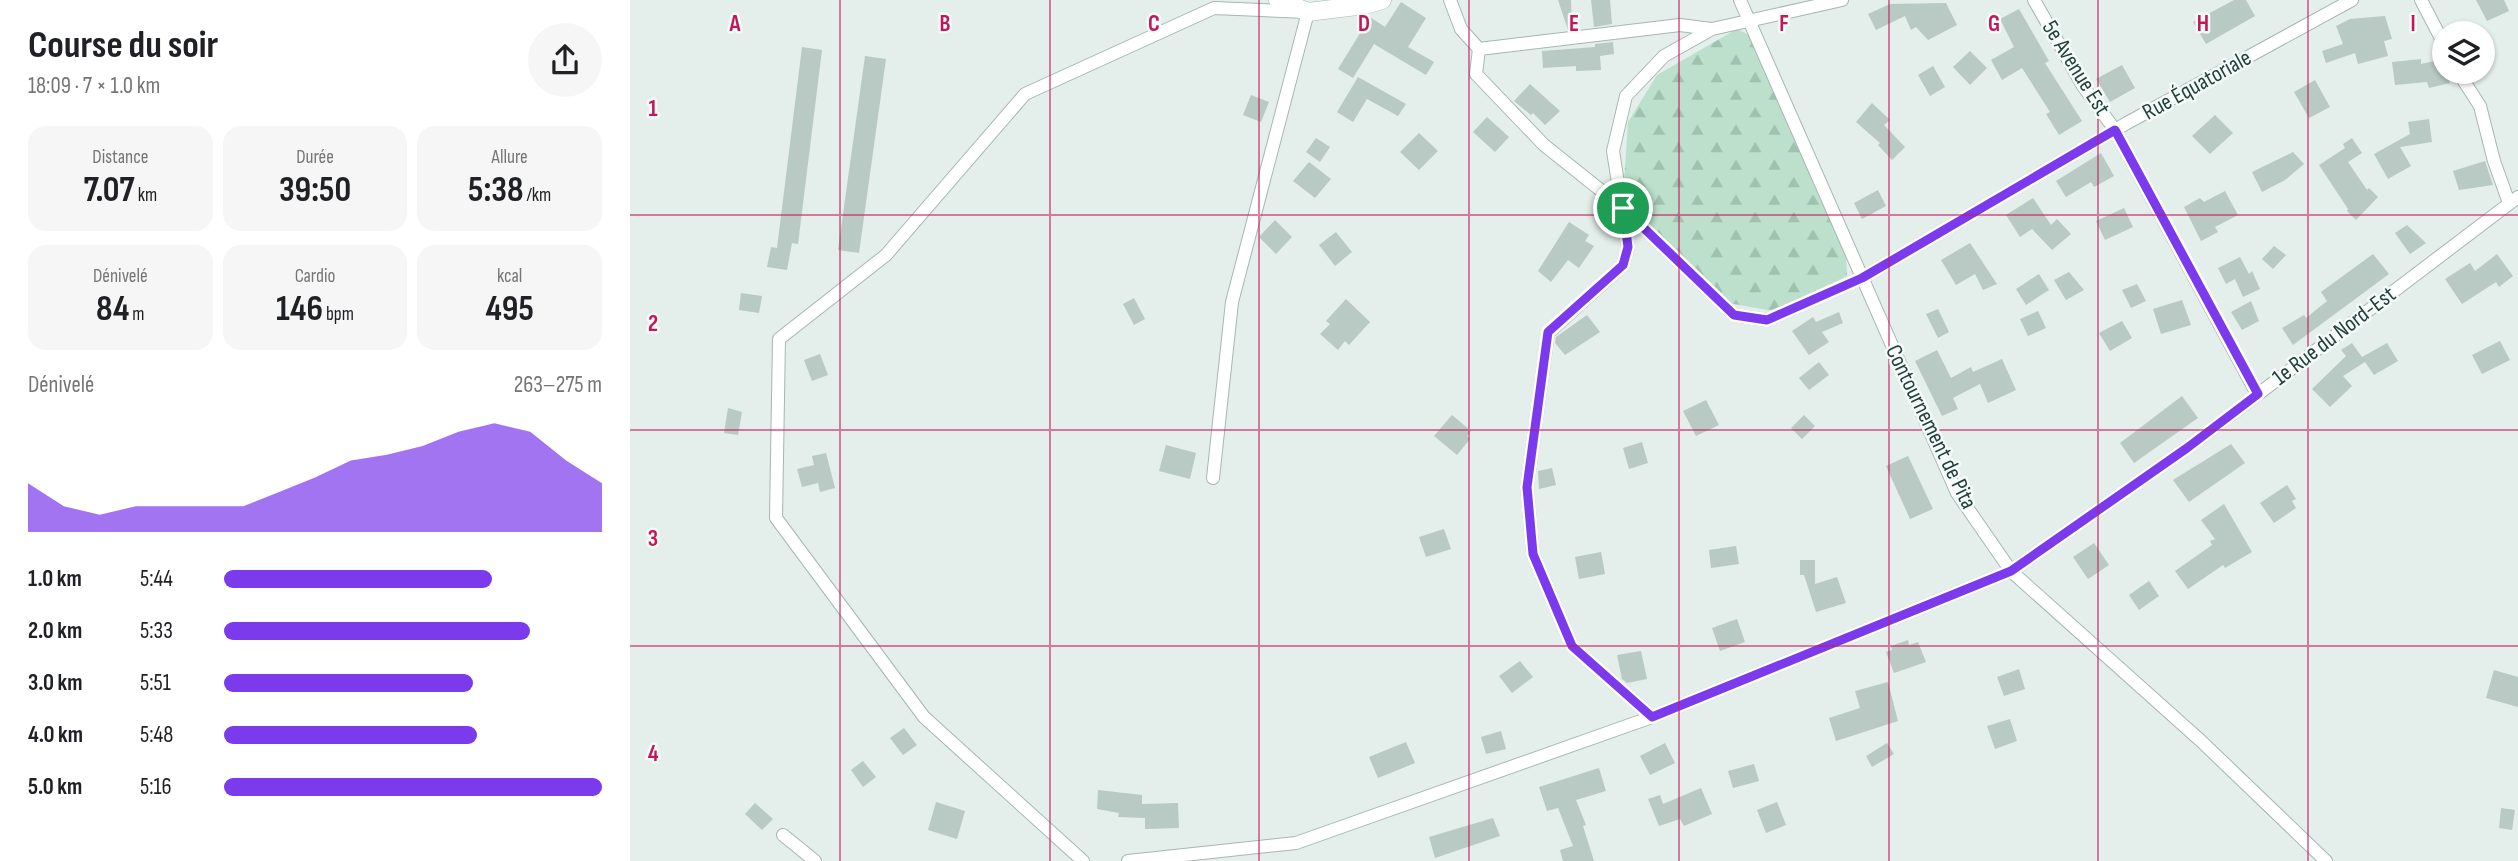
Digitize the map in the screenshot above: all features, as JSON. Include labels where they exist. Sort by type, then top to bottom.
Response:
[{"type":"street","points":[[1278,0],[1308,12]]},
{"type":"street","points":[[1450,0],[1461,29],[1479,49],[1680,25],[1712,29]]},
{"type":"street","name":"Contournement de Pita","points":[[1740,0],[1957,493],[2011,571],[2201,741],[2326,861]]},
{"type":"street","points":[[1652,717],[1572,646],[1533,554],[1527,487],[1548,332],[1623,265],[1628,247],[1613,151],[1626,96],[1664,56],[1712,29],[1842,0]]},
{"type":"street","name":"5e Avenue Est","points":[[2034,0],[2083,86],[2115,130],[2258,394]]},
{"type":"street","name":"Rue Équatoriale","points":[[1479,49],[1476,74],[1545,145],[1623,208],[1734,315],[1767,320],[1862,278],[2115,130],[2352,0]]},
{"type":"street","points":[[2421,0],[2432,21]]},
{"type":"street","points":[[1083,861],[924,717],[776,518],[779,339],[886,255],[1025,94],[1214,8],[1308,12],[1369,2]]},
{"type":"street","points":[[1213,478],[1232,302],[1308,12]]},
{"type":"street","points":[[2466,84],[2480,106],[2494,161],[2513,200]]},
{"type":"street","name":"1e Rue du Nord-Est","points":[[1128,861],[1296,844],[1652,717],[2011,571],[2187,448],[2513,200]]},
{"type":"street","points":[[783,835],[815,861]]},
{"type":"green space","points":[[1737,29],[1751,36],[1846,255],[1847,276],[1773,311],[1728,303],[1642,219],[1624,183],[1628,122],[1657,75]]},
{"type":"building","points":[[1558,0],[1571,0],[1572,29],[1568,30]]},
{"type":"building","points":[[1591,0],[1610,0],[1612,24],[1594,27]]},
{"type":"building","points":[[2234,0],[2246,0],[2255,16],[2206,44],[2193,22]]},
{"type":"building","points":[[2476,0],[2504,0],[2509,11],[2487,21]]},
{"type":"building","points":[[1401,2],[1426,18],[1408,47],[1434,62],[1426,75],[1374,44],[1353,78],[1338,69],[1370,17],[1385,27]]},
{"type":"building","points":[[1946,3],[1957,25],[1928,40],[1916,27],[1911,30],[1905,16],[1876,30],[1868,14],[1890,4]]},
{"type":"building","points":[[2019,9],[2049,61],[2045,63],[2082,121],[2059,135],[2046,114],[2050,112],[2022,68],[2002,80],[1991,60],[2014,47],[2000,19]]},
{"type":"building","points":[[2385,16],[2392,39],[2384,41],[2388,56],[2358,64],[2355,53],[2326,63],[2322,51],[2343,44],[2336,26],[2350,19]]},
{"type":"building","points":[[1613,42],[1614,54],[1600,56],[1601,70],[1576,71],[1576,66],[1543,68],[1542,51],[1595,47],[1595,44]]},
{"type":"building","points":[[802,47],[822,50],[798,244],[792,243],[787,270],[767,267],[771,247],[777,248]]},
{"type":"building","points":[[1970,51],[1987,68],[1970,85],[1953,67]]},
{"type":"building","points":[[865,56],[886,59],[859,253],[838,250]]},
{"type":"building","points":[[2421,59],[2421,64],[2432,62],[2432,84],[2446,84],[2429,88],[2427,82],[2395,85],[2392,62]]},
{"type":"building","points":[[2122,65],[2135,88],[2110,102],[2096,79]]},
{"type":"building","points":[[1933,66],[1945,87],[1930,96],[1918,75]]},
{"type":"building","points":[[1358,77],[1406,104],[1398,116],[1367,99],[1353,122],[1337,112]]},
{"type":"building","points":[[2315,80],[2330,107],[2309,118],[2294,92]]},
{"type":"building","points":[[1530,84],[1560,111],[1545,125],[1533,113],[1531,115],[1514,101]]},
{"type":"building","points":[[1251,95],[1269,102],[1261,122],[1243,115]]},
{"type":"building","points":[[1872,103],[1890,120],[1884,125],[1905,147],[1892,160],[1878,145],[1880,143],[1856,122]]},
{"type":"building","points":[[2215,115],[2233,133],[2210,154],[2192,136]]},
{"type":"building","points":[[1487,117],[1509,137],[1495,152],[1473,132]]},
{"type":"building","points":[[2429,119],[2432,142],[2400,147],[2411,166],[2388,179],[2374,154],[2410,134],[2408,122]]},
{"type":"building","points":[[1419,133],[1438,151],[1419,170],[1400,152]]},
{"type":"building","points":[[1316,138],[1330,147],[1320,162],[1306,152]]},
{"type":"building","points":[[2352,138],[2362,153],[2348,162],[2367,190],[2369,188],[2378,197],[2356,220],[2347,211],[2319,165],[2345,148],[2343,144]]},
{"type":"building","points":[[2293,152],[2304,164],[2285,180],[2262,192],[2252,172]]},
{"type":"building","points":[[2101,153],[2114,176],[2094,187],[2091,182],[2066,197],[2056,181]]},
{"type":"building","points":[[2485,161],[2493,185],[2459,190],[2453,171]]},
{"type":"building","points":[[1309,162],[1331,179],[1315,198],[1293,181]]},
{"type":"building","points":[[1878,190],[1886,206],[1862,219],[1854,203]]},
{"type":"building","points":[[2225,191],[2238,215],[2215,227],[2218,232],[2201,241],[2184,207],[2200,198],[2204,202]]},
{"type":"building","points":[[2033,198],[2051,225],[2057,219],[2071,234],[2052,250],[2032,229],[2020,237],[2006,215]]},
{"type":"building","points":[[2124,208],[2133,227],[2105,240],[2096,221]]},
{"type":"building","points":[[1275,220],[1292,237],[1276,254],[1259,237]]},
{"type":"building","points":[[1569,222],[1589,235],[1585,241],[1594,246],[1579,268],[1568,260],[1551,282],[1538,271]]},
{"type":"building","points":[[2407,225],[2426,243],[2410,254],[2395,233]]},
{"type":"building","points":[[1336,232],[1352,252],[1335,266],[1319,245]]},
{"type":"building","points":[[1970,243],[1997,284],[1983,290],[1975,274],[1956,285],[1941,260]]},
{"type":"building","points":[[2274,246],[2286,255],[2273,269],[2262,259]]},
{"type":"building","points":[[2373,254],[2389,274],[2293,345],[2282,328],[2304,315],[2306,318],[2327,301],[2321,292]]},
{"type":"building","points":[[2497,254],[2513,276],[2499,287],[2496,282],[2462,304],[2445,279],[2470,263],[2475,271]]},
{"type":"building","points":[[2240,257],[2249,274],[2252,271],[2260,289],[2243,297],[2235,279],[2226,284],[2218,268]]},
{"type":"building","points":[[2069,272],[2084,290],[2066,300],[2054,280]]},
{"type":"building","points":[[2039,274],[2049,290],[2026,305],[2016,289]]},
{"type":"building","points":[[2137,284],[2146,301],[2131,308],[2122,290]]},
{"type":"building","points":[[741,293],[762,296],[759,313],[739,310]]},
{"type":"building","points":[[1134,298],[1145,319],[1134,325],[1123,304]]},
{"type":"building","points":[[1346,299],[1370,322],[1349,345],[1345,341],[1338,350],[1320,334],[1330,324],[1326,321]]},
{"type":"building","points":[[2182,300],[2191,325],[2161,334],[2153,309]]},
{"type":"building","points":[[2251,301],[2259,321],[2242,330],[2231,312]]},
{"type":"building","points":[[1938,309],[1949,332],[1938,338],[1926,314]]},
{"type":"building","points":[[2038,311],[2046,328],[2028,336],[2020,319]]},
{"type":"building","points":[[1839,312],[1843,323],[1822,332],[1829,342],[1809,355],[1792,331],[1813,317],[1816,322]]},
{"type":"building","points":[[1587,315],[1600,332],[1565,355],[1555,343],[1556,337]]},
{"type":"building","points":[[2122,321],[2132,338],[2110,351],[2099,333]]},
{"type":"building","points":[[2500,341],[2510,360],[2482,374],[2472,355]]},
{"type":"building","points":[[2352,343],[2362,357],[2387,343],[2398,361],[2374,375],[2365,362],[2343,376],[2352,386],[2330,407],[2312,389],[2346,356],[2341,350]]},
{"type":"building","points":[[1937,350],[1951,378],[1971,367],[1973,372],[2002,359],[2016,390],[1988,403],[1980,384],[1953,398],[1958,409],[1942,416],[1915,361]]},
{"type":"building","points":[[820,354],[828,375],[812,381],[804,360]]},
{"type":"building","points":[[1819,362],[1829,375],[1809,390],[1799,378]]},
{"type":"building","points":[[2182,396],[2198,418],[2134,463],[2120,443]]},
{"type":"building","points":[[1706,400],[1719,425],[1696,436],[1683,411]]},
{"type":"building","points":[[728,408],[742,412],[738,435],[724,433]]},
{"type":"building","points":[[1452,415],[1471,431],[1467,436],[1470,439],[1457,455],[1434,436]]},
{"type":"building","points":[[1804,415],[1815,426],[1802,439],[1791,428]]},
{"type":"building","points":[[1642,442],[1648,463],[1629,469],[1623,448]]},
{"type":"building","points":[[2231,444],[2245,463],[2189,502],[2173,480]]},
{"type":"building","points":[[1166,445],[1196,453],[1190,479],[1159,471]]},
{"type":"building","points":[[826,453],[835,488],[820,492],[818,483],[802,487],[797,469],[814,465],[812,456]]},
{"type":"building","points":[[1908,456],[1933,509],[1910,519],[1886,466]]},
{"type":"building","points":[[1552,468],[1556,485],[1539,489],[1538,471]]},
{"type":"building","points":[[2287,485],[2296,499],[2292,501],[2296,508],[2274,523],[2260,503]]},
{"type":"building","points":[[2224,504],[2252,552],[2225,568],[2223,565],[2188,589],[2175,571],[2212,545],[2210,541],[2215,539],[2201,520]]},
{"type":"building","points":[[1444,529],[1451,549],[1426,557],[1419,537]]},
{"type":"building","points":[[2094,543],[2109,565],[2088,579],[2073,557]]},
{"type":"building","points":[[1736,546],[1739,564],[1711,568],[1709,550]]},
{"type":"building","points":[[1601,552],[1605,574],[1579,579],[1575,557]]},
{"type":"building","points":[[1800,560],[1815,560],[1815,584],[1837,577],[1846,603],[1816,612],[1804,575],[1800,575]]},
{"type":"building","points":[[2149,581],[2159,596],[2139,610],[2129,595]]},
{"type":"building","points":[[1737,619],[1745,642],[1720,651],[1712,628]]},
{"type":"building","points":[[1908,640],[1909,645],[1918,642],[1926,662],[1894,673],[1886,652],[1892,650],[1891,646]]},
{"type":"building","points":[[1641,651],[1647,679],[1627,683],[1622,679],[1617,655]]},
{"type":"building","points":[[1520,661],[1533,677],[1512,693],[1499,676]]},
{"type":"building","points":[[2019,669],[2025,689],[2004,696],[1997,677]]},
{"type":"building","points":[[2494,670],[2518,677],[2518,707],[2486,698]]},
{"type":"building","points":[[1888,682],[1898,721],[1836,741],[1829,718],[1860,708],[1855,691]]},
{"type":"building","points":[[2010,719],[2017,741],[1995,749],[1987,726]]},
{"type":"building","points":[[904,728],[917,745],[903,755],[890,738]]},
{"type":"building","points":[[1501,731],[1506,749],[1486,754],[1481,737]]},
{"type":"building","points":[[1406,742],[1415,763],[1378,778],[1369,757]]},
{"type":"building","points":[[1665,743],[1675,763],[1650,775],[1640,756]]},
{"type":"building","points":[[1887,743],[1894,754],[1872,767],[1866,756]]},
{"type":"building","points":[[863,761],[876,777],[863,787],[851,770]]},
{"type":"building","points":[[1754,764],[1759,781],[1733,788],[1728,771]]},
{"type":"building","points":[[1599,768],[1606,791],[1576,800],[1586,825],[1583,826],[1594,861],[1563,861],[1560,850],[1573,846],[1558,808],[1547,811],[1539,787]]},
{"type":"building","points":[[1701,788],[1712,814],[1684,826],[1680,819],[1659,826],[1648,799],[1660,795],[1663,804]]},
{"type":"building","points":[[1098,790],[1142,795],[1142,804],[1178,803],[1179,828],[1145,829],[1145,818],[1118,817],[1119,813],[1097,809]]},
{"type":"building","points":[[936,802],[965,811],[957,839],[928,830]]},
{"type":"building","points":[[1777,802],[1786,825],[1766,833],[1757,810]]},
{"type":"building","points":[[755,803],[773,819],[762,830],[745,814]]},
{"type":"building","points":[[2501,808],[2515,810],[2512,830],[2499,828]]},
{"type":"building","points":[[1493,818],[1500,836],[1435,858],[1429,837]]},
{"type":"route","points":[[2115,130],[2258,394],[2187,448],[2011,571],[1652,717],[1572,646],[1533,554],[1527,487],[1548,332],[1623,265],[1628,247],[1623,208],[1734,315],[1767,320],[1862,278],[2115,130]]}]
